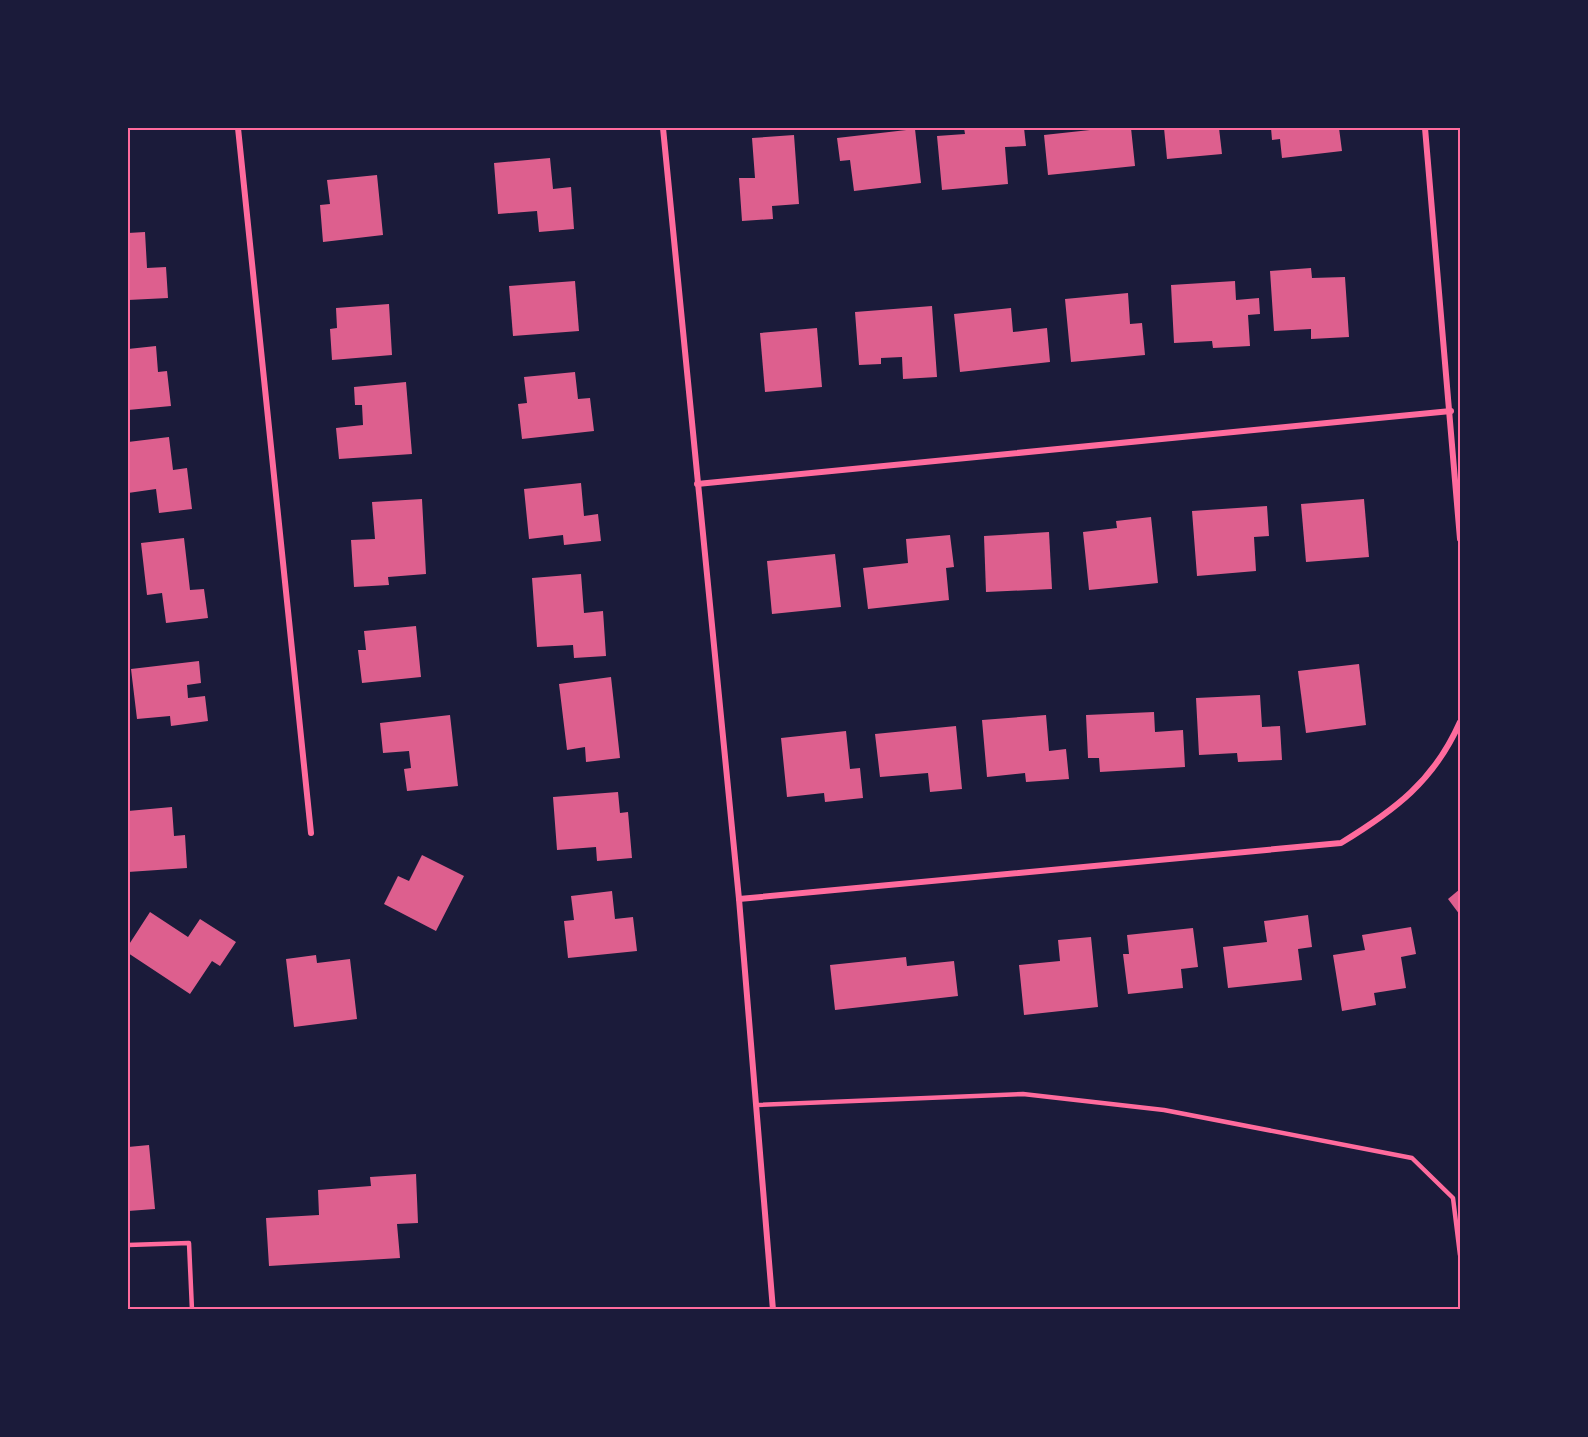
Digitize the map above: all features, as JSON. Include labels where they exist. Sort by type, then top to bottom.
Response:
[{"type":"street","points":[[238,128],[311,833]]},
{"type":"street","points":[[663,128],[739,899],[773,1310]]},
{"type":"street","points":[[1425,128],[1461,539]]},
{"type":"street","points":[[697,484],[1451,411]]},
{"type":"street","points":[[739,899],[1341,843],[1388,815],[1420,785],[1448,749],[1461,722]]},
{"type":"lane","points":[[756,1105],[1023,1094],[1164,1110],[1412,1158],[1454,1198],[1461,1255]]},
{"type":"lane","points":[[128,1245],[189,1243],[192,1310]]},
{"type":"building","points":[[964,128],[1024,128],[1026,146],[1005,147],[1008,184],[942,190],[937,136],[965,134]]},
{"type":"building","points":[[1090,128],[1131,128],[1135,166],[1048,175],[1044,135],[1090,130]]},
{"type":"building","points":[[1164,128],[1219,128],[1222,154],[1167,159]]},
{"type":"building","points":[[1271,128],[1339,128],[1342,151],[1282,158],[1280,139],[1272,140]]},
{"type":"building","points":[[915,129],[921,183],[854,191],[850,160],[840,161],[837,138]]},
{"type":"building","points":[[794,135],[799,204],[772,206],[773,219],[742,221],[739,178],[755,178],[752,138]]},
{"type":"building","points":[[550,158],[553,189],[571,187],[574,229],[539,232],[537,211],[498,214],[494,163]]},
{"type":"building","points":[[377,175],[383,235],[323,242],[320,205],[330,204],[327,180]]},
{"type":"building","points":[[145,232],[147,268],[166,267],[168,298],[128,300],[128,233]]},
{"type":"building","points":[[1311,268],[1312,278],[1345,277],[1349,337],[1311,339],[1311,329],[1274,331],[1270,271]]},
{"type":"building","points":[[575,281],[579,331],[513,336],[509,286]]},
{"type":"building","points":[[1235,281],[1236,300],[1259,298],[1260,314],[1248,315],[1250,346],[1213,348],[1212,341],[1174,343],[1171,285]]},
{"type":"building","points":[[1128,293],[1130,324],[1142,323],[1145,355],[1071,362],[1065,299]]},
{"type":"building","points":[[389,304],[392,355],[332,360],[330,329],[337,328],[336,308]]},
{"type":"building","points":[[932,306],[937,377],[903,379],[902,357],[881,358],[881,364],[859,365],[855,312]]},
{"type":"building","points":[[1011,308],[1013,332],[1047,328],[1050,362],[960,372],[954,314]]},
{"type":"building","points":[[817,328],[822,387],[765,392],[760,333]]},
{"type":"building","points":[[156,346],[158,372],[167,371],[171,406],[128,410],[128,349]]},
{"type":"building","points":[[575,372],[578,399],[590,398],[594,431],[522,439],[518,404],[527,403],[524,377]]},
{"type":"building","points":[[406,382],[412,454],[339,459],[336,428],[363,425],[362,405],[355,405],[354,387]]},
{"type":"building","points":[[169,437],[173,470],[187,468],[192,509],[159,513],[156,489],[128,493],[128,442]]},
{"type":"building","points":[[581,483],[584,516],[598,514],[601,541],[564,545],[563,535],[529,539],[524,489]]},
{"type":"building","points":[[422,499],[426,574],[388,577],[389,585],[354,587],[351,540],[375,539],[372,502]]},
{"type":"building","points":[[1364,499],[1369,557],[1306,562],[1301,504]]},
{"type":"building","points":[[1267,506],[1269,536],[1254,537],[1256,571],[1197,576],[1192,511]]},
{"type":"building","points":[[1151,517],[1158,583],[1089,590],[1083,532],[1117,528],[1116,521]]},
{"type":"building","points":[[1049,532],[1052,589],[986,592],[984,536]]},
{"type":"building","points":[[950,535],[954,567],[946,568],[949,600],[868,609],[863,568],[908,563],[906,539]]},
{"type":"building","points":[[184,538],[190,590],[204,589],[208,618],[166,623],[162,593],[147,595],[141,543]]},
{"type":"building","points":[[835,554],[841,607],[772,614],[767,561]]},
{"type":"building","points":[[581,574],[584,613],[603,611],[606,656],[574,658],[573,645],[537,647],[532,578]]},
{"type":"building","points":[[416,626],[421,677],[362,683],[358,650],[366,650],[364,631]]},
{"type":"building","points":[[199,661],[201,683],[187,685],[188,698],[205,696],[208,721],[171,726],[170,716],[137,719],[131,669]]},
{"type":"building","points":[[1359,664],[1366,725],[1306,733],[1298,671]]},
{"type":"building","points":[[611,677],[620,758],[586,762],[585,747],[567,750],[559,684]]},
{"type":"building","points":[[1260,695],[1262,727],[1280,726],[1282,760],[1238,762],[1237,753],[1199,755],[1196,698]]},
{"type":"building","points":[[1154,712],[1155,732],[1183,730],[1185,767],[1100,772],[1099,758],[1088,758],[1086,715]]},
{"type":"building","points":[[450,715],[458,786],[407,791],[404,769],[411,768],[409,751],[383,753],[380,723]]},
{"type":"building","points":[[1046,715],[1049,751],[1066,749],[1069,779],[1026,782],[1025,773],[987,777],[982,720]]},
{"type":"building","points":[[956,726],[962,789],[930,792],[928,773],[880,777],[875,734]]},
{"type":"building","points":[[846,731],[850,769],[860,768],[863,798],[825,802],[824,793],[787,797],[781,738]]},
{"type":"building","points":[[618,792],[620,813],[628,812],[632,858],[597,861],[596,847],[557,850],[553,797]]},
{"type":"building","points":[[172,807],[174,836],[185,835],[187,868],[128,872],[128,811]]},
{"type":"building","points":[[422,855],[464,876],[436,931],[384,904],[398,876],[409,881]]},
{"type":"building","points":[[1460,889],[1460,915],[1448,899]]},
{"type":"building","points":[[612,891],[615,919],[633,917],[637,951],[568,958],[564,921],[574,920],[571,896]]},
{"type":"building","points":[[150,912],[188,937],[200,919],[236,942],[220,966],[212,961],[190,994],[128,953],[128,946]]},
{"type":"building","points":[[1308,915],[1312,947],[1298,949],[1302,980],[1228,988],[1223,947],[1267,942],[1264,921]]},
{"type":"building","points":[[1411,927],[1416,954],[1401,957],[1406,988],[1374,993],[1376,1005],[1342,1011],[1333,955],[1365,950],[1362,935]]},
{"type":"building","points":[[1193,928],[1198,967],[1181,969],[1183,988],[1128,994],[1123,954],[1129,954],[1127,935]]},
{"type":"building","points":[[1091,937],[1098,1007],[1024,1015],[1019,965],[1060,961],[1058,940]]},
{"type":"building","points":[[316,955],[317,963],[350,959],[357,1019],[294,1027],[286,959]]},
{"type":"building","points":[[906,957],[907,966],[954,961],[958,996],[835,1010],[830,965]]},
{"type":"building","points":[[149,1145],[155,1209],[128,1211],[128,1147]]},
{"type":"building","points":[[416,1174],[418,1223],[397,1224],[400,1258],[269,1266],[266,1218],[319,1215],[318,1190],[371,1186],[370,1177]]}]
